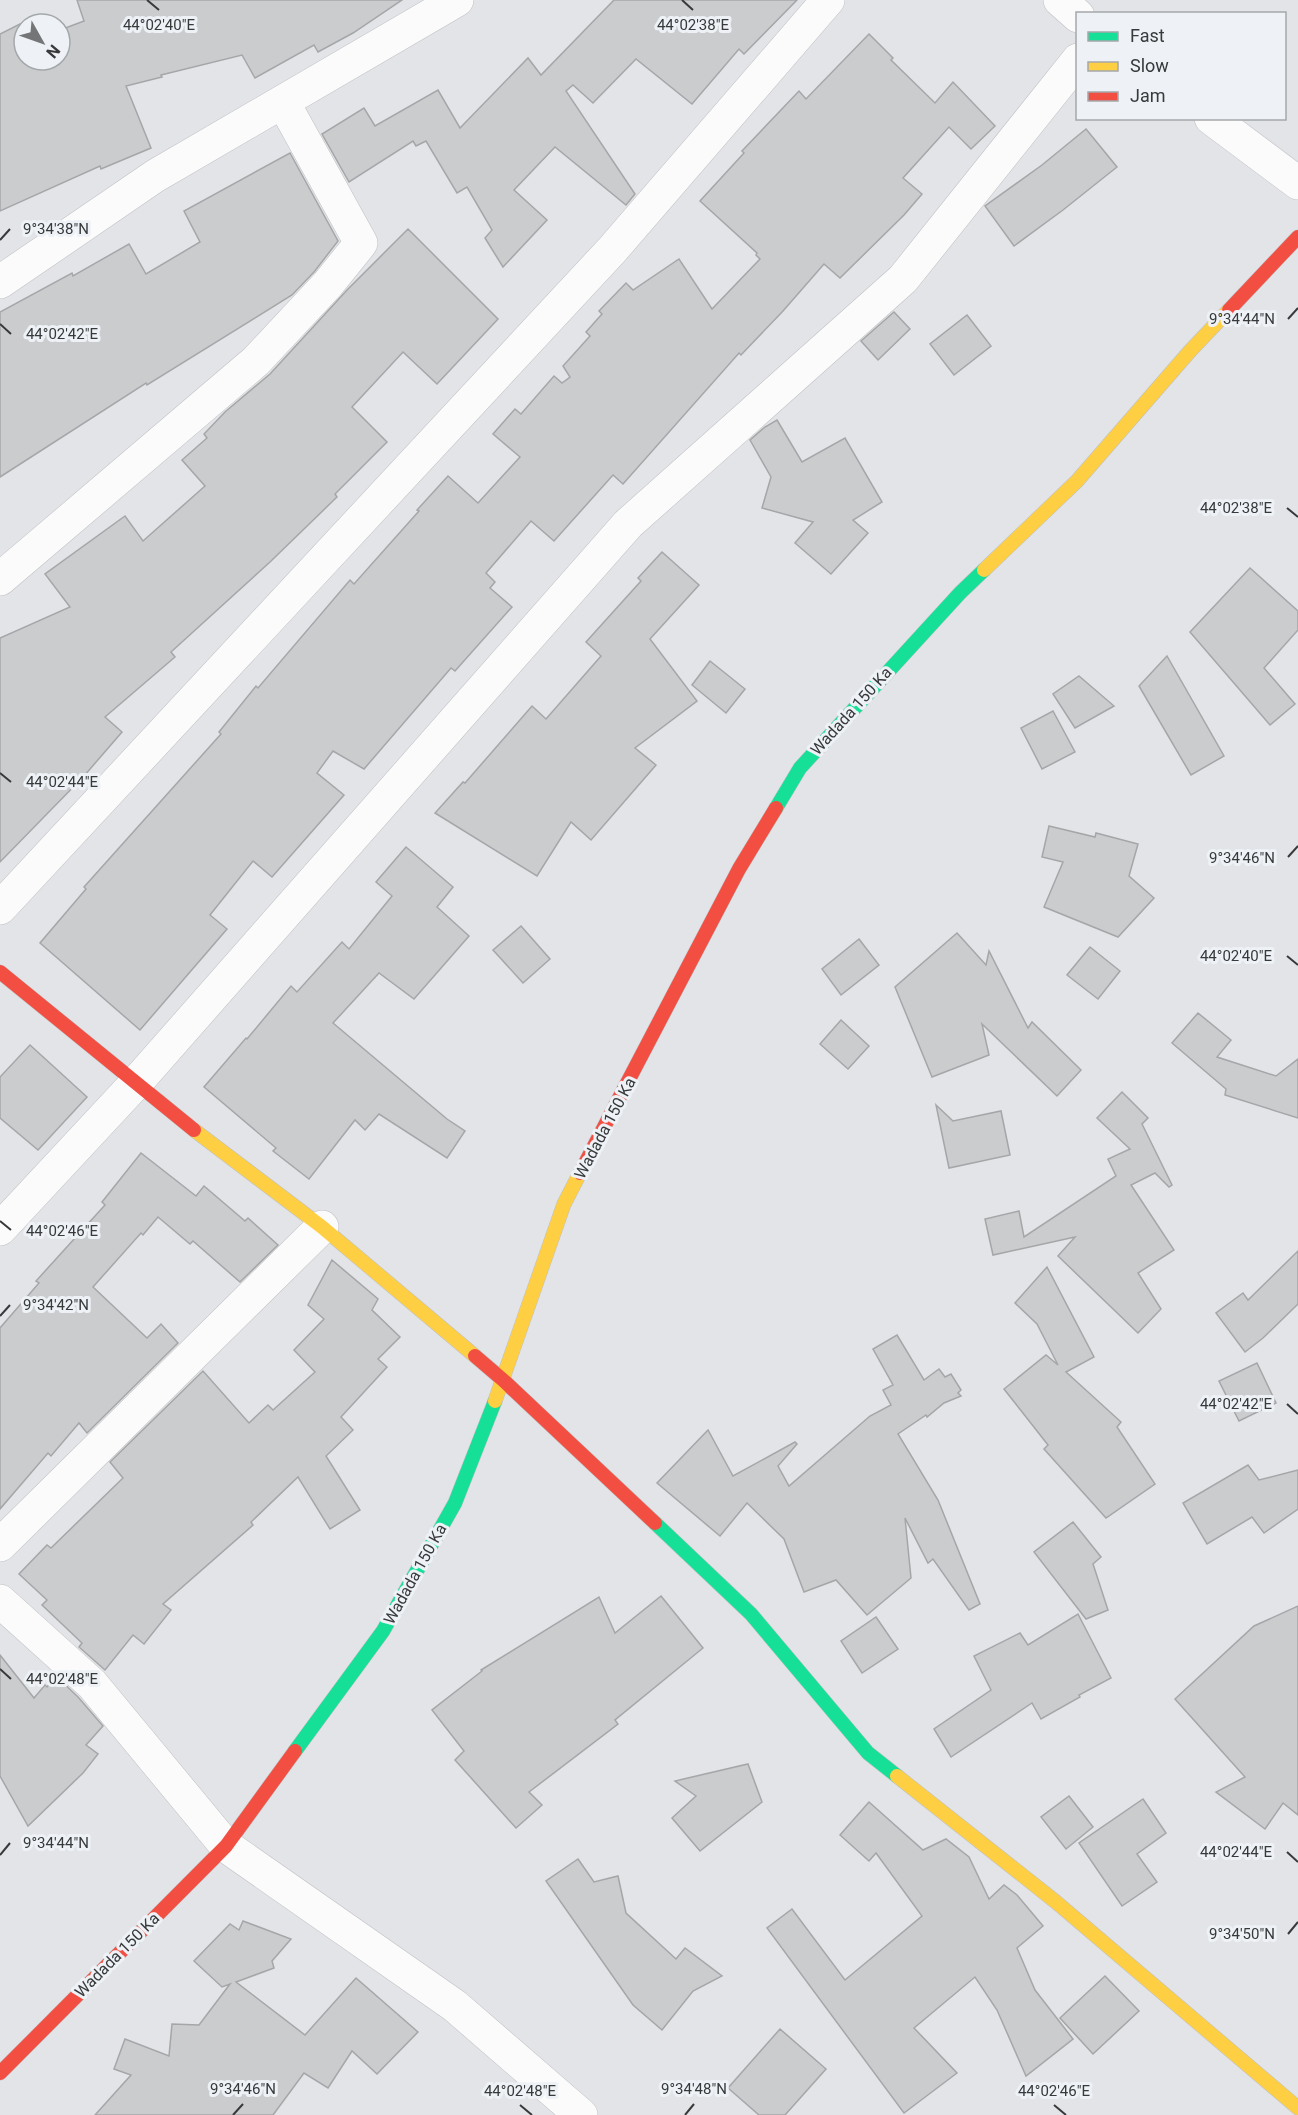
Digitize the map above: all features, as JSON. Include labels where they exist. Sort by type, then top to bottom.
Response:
[{"type":"street","points":[[0,282],[155,176],[457,0]]},
{"type":"street","points":[[0,908],[612,250],[828,0]]},
{"type":"street","points":[[1060,0],[1076,15]]},
{"type":"street","points":[[0,1229],[135,1084],[628,524],[903,279],[1076,61]]},
{"type":"street","points":[[0,579],[256,362],[328,284],[361,243],[283,102]]},
{"type":"street","points":[[1214,120],[1298,183]]},
{"type":"street","name":"Wadada 150 Ka","points":[[0,2073],[226,1846],[383,1631],[455,1503],[503,1380],[564,1204],[739,868],[800,768],[960,593],[1077,481],[1190,351],[1298,237]]},
{"type":"street","points":[[0,972],[135,1084],[322,1227],[503,1380],[750,1614],[868,1753],[1056,1902],[1298,2108]]},
{"type":"street","points":[[0,1545],[322,1227]]},
{"type":"street","points":[[0,1601],[92,1684],[226,1846],[455,2006],[581,2115]]},
{"type":"building","points":[[77,0],[402,0],[353,33],[318,52],[314,45],[255,78],[242,55],[126,86],[151,148],[101,169],[100,166],[0,211],[0,34],[12,28],[12,72],[72,72],[72,26],[84,21]]},
{"type":"building","points":[[614,0],[797,0],[744,54],[739,49],[692,104],[636,59],[593,103],[573,85],[566,91],[635,194],[626,205],[555,147],[514,190],[547,220],[503,267],[485,238],[492,230],[467,187],[457,193],[426,141],[416,146],[413,141],[349,182],[322,134],[364,108],[375,126],[438,90],[460,128],[528,58],[541,75]]},
{"type":"building","points":[[869,34],[893,58],[891,60],[935,103],[953,82],[995,126],[971,149],[949,127],[903,178],[922,194],[904,215],[840,278],[824,264],[741,355],[739,353],[623,484],[613,475],[554,541],[531,521],[486,573],[495,582],[490,588],[512,607],[455,671],[451,668],[364,769],[333,751],[317,773],[344,795],[272,877],[253,861],[210,915],[227,929],[140,1030],[40,943],[86,889],[84,887],[221,734],[219,732],[256,686],[258,688],[350,580],[354,584],[448,476],[478,503],[520,457],[493,434],[515,409],[521,414],[554,376],[562,383],[570,377],[563,366],[590,336],[586,332],[602,314],[599,311],[626,283],[633,290],[679,259],[712,309],[760,259],[757,253],[700,201],[744,153],[742,151],[799,91],[806,99]]},
{"type":"building","points":[[1086,129],[1117,167],[1014,246],[985,206],[1042,165]]},
{"type":"building","points":[[290,153],[338,241],[314,272],[292,295],[147,385],[146,383],[0,477],[0,312],[72,273],[73,276],[129,244],[146,274],[200,242],[184,211]]},
{"type":"building","points":[[408,229],[498,319],[437,384],[403,352],[352,407],[387,442],[335,494],[337,497],[171,652],[175,657],[105,717],[122,732],[84,776],[0,862],[0,638],[70,607],[45,574],[125,516],[143,541],[205,486],[182,460],[207,438],[204,434],[225,412],[270,374],[348,289]]},
{"type":"building","points":[[894,312],[910,329],[878,360],[861,341]]},
{"type":"building","points":[[967,315],[991,346],[954,375],[930,344]]},
{"type":"building","points":[[777,420],[802,462],[845,438],[882,502],[853,520],[868,533],[831,574],[795,543],[813,522],[762,508],[771,477],[750,440]]},
{"type":"building","points":[[662,552],[699,585],[650,639],[697,701],[635,748],[656,765],[591,840],[571,822],[537,876],[435,813],[463,782],[465,783],[532,706],[546,719],[601,656],[586,642],[641,581],[638,578]]},
{"type":"building","points":[[1250,568],[1298,611],[1298,630],[1264,668],[1295,704],[1270,725],[1190,632]]},
{"type":"building","points":[[1167,656],[1224,756],[1191,775],[1139,686]]},
{"type":"building","points":[[710,661],[745,689],[726,713],[692,685]]},
{"type":"building","points":[[1079,676],[1114,706],[1075,728],[1053,694]]},
{"type":"building","points":[[1053,711],[1075,752],[1042,769],[1021,728]]},
{"type":"building","points":[[1049,826],[1095,837],[1096,833],[1138,844],[1129,876],[1154,898],[1118,937],[1044,907],[1063,862],[1042,857]]},
{"type":"building","points":[[406,847],[453,887],[437,907],[469,936],[414,999],[379,973],[333,1023],[447,1119],[465,1131],[447,1158],[379,1114],[365,1130],[355,1120],[309,1179],[273,1151],[276,1148],[204,1087],[291,986],[297,992],[342,942],[349,949],[392,896],[376,882]]},
{"type":"building","points":[[521,926],[550,959],[523,983],[493,950]]},
{"type":"building","points":[[957,933],[986,965],[989,951],[1028,1028],[1032,1022],[1081,1070],[1057,1096],[982,1024],[989,1055],[932,1077],[895,987]]},
{"type":"building","points":[[859,939],[879,965],[841,995],[822,969]]},
{"type":"building","points":[[1090,947],[1120,971],[1098,999],[1067,975]]},
{"type":"building","points":[[1198,1013],[1231,1040],[1217,1057],[1276,1076],[1298,1059],[1298,1118],[1225,1095],[1226,1089],[1172,1043]]},
{"type":"building","points":[[841,1020],[869,1046],[848,1069],[820,1044]]},
{"type":"building","points":[[30,1045],[87,1097],[38,1150],[0,1118],[0,1077]]},
{"type":"building","points":[[1122,1092],[1148,1118],[1142,1124],[1172,1185],[1169,1187],[1155,1173],[1131,1185],[1174,1250],[1138,1273],[1161,1309],[1138,1333],[1058,1256],[1075,1237],[993,1255],[985,1219],[1019,1211],[1024,1237],[1116,1176],[1108,1159],[1130,1149],[1097,1118]]},
{"type":"building","points":[[936,1105],[953,1121],[1001,1111],[1010,1155],[949,1168]]},
{"type":"building","points":[[141,1153],[196,1196],[204,1186],[245,1221],[248,1218],[278,1245],[240,1282],[193,1241],[190,1244],[158,1217],[143,1235],[141,1233],[93,1287],[147,1338],[161,1324],[178,1343],[87,1433],[79,1423],[51,1456],[48,1453],[0,1509],[0,1328],[39,1283],[36,1281],[105,1205],[102,1202]]},
{"type":"building","points":[[1298,1251],[1298,1304],[1245,1352],[1216,1313],[1243,1293],[1248,1300]]},
{"type":"building","points":[[332,1260],[378,1299],[372,1310],[400,1337],[378,1359],[387,1367],[341,1417],[353,1430],[326,1456],[360,1510],[330,1529],[298,1477],[251,1522],[253,1525],[163,1604],[171,1610],[144,1644],[133,1635],[105,1670],[79,1647],[82,1643],[42,1605],[47,1600],[19,1574],[47,1545],[51,1548],[123,1478],[110,1462],[203,1371],[249,1423],[268,1405],[273,1410],[315,1372],[294,1350],[324,1319],[308,1305]]},
{"type":"building","points":[[1047,1267],[1094,1357],[1066,1372],[1121,1422],[1117,1427],[1155,1484],[1106,1518],[1044,1449],[1048,1445],[1004,1389],[1046,1355],[1058,1365],[1037,1324],[1015,1303]]},
{"type":"building","points":[[897,1335],[924,1380],[939,1369],[945,1377],[951,1374],[961,1390],[958,1393],[961,1396],[944,1403],[927,1417],[926,1415],[898,1434],[938,1500],[980,1604],[969,1610],[933,1559],[928,1563],[905,1518],[911,1578],[867,1615],[836,1580],[804,1592],[784,1539],[747,1503],[720,1536],[657,1483],[708,1430],[733,1476],[795,1442],[797,1444],[778,1466],[789,1486],[870,1416],[891,1405],[883,1390],[893,1385],[873,1349]]},
{"type":"building","points":[[1257,1363],[1276,1403],[1239,1421],[1219,1381]]},
{"type":"building","points":[[1248,1465],[1259,1480],[1298,1470],[1298,1509],[1264,1533],[1252,1517],[1207,1544],[1183,1503]]},
{"type":"building","points":[[1073,1522],[1101,1557],[1093,1564],[1108,1610],[1086,1619],[1034,1552]]},
{"type":"building","points":[[661,1596],[703,1648],[615,1720],[618,1724],[529,1792],[542,1805],[516,1828],[455,1760],[464,1751],[432,1710],[481,1670],[599,1597],[615,1633]]},
{"type":"building","points":[[1298,1606],[1298,1815],[1283,1803],[1265,1829],[1216,1792],[1245,1777],[1175,1699],[1254,1626]]},
{"type":"building","points":[[1078,1614],[1111,1678],[1041,1719],[1032,1703],[951,1757],[934,1729],[991,1690],[974,1656],[1020,1633],[1028,1645]]},
{"type":"building","points":[[876,1617],[898,1649],[862,1673],[841,1641]]},
{"type":"building","points":[[0,1655],[34,1698],[56,1676],[103,1726],[86,1745],[98,1754],[83,1773],[28,1826],[0,1776]]},
{"type":"building","points":[[748,1764],[762,1802],[700,1851],[672,1818],[696,1796],[675,1781]]},
{"type":"building","points":[[1069,1796],[1093,1827],[1066,1849],[1041,1817]]},
{"type":"building","points":[[1143,1799],[1166,1833],[1137,1854],[1157,1882],[1122,1906],[1079,1843]]},
{"type":"building","points":[[869,1802],[923,1850],[946,1839],[969,1857],[989,1899],[1004,1885],[1017,1895],[1043,1926],[1017,1948],[1035,1990],[1073,2039],[1026,2076],[997,2010],[975,1977],[914,2028],[957,2073],[904,2113],[767,1928],[792,1909],[845,1980],[922,1916],[876,1853],[869,1861],[840,1835]]},
{"type":"building","points":[[578,1859],[594,1882],[618,1876],[626,1913],[676,1959],[685,1948],[722,1976],[693,1991],[662,2030],[633,2005],[546,1881]]},
{"type":"building","points":[[243,1921],[291,1939],[272,1961],[274,1968],[236,1982],[305,2035],[356,1978],[418,2032],[377,2074],[352,2051],[328,2088],[304,2073],[273,2115],[95,2115],[131,2075],[114,2069],[125,2039],[169,2056],[172,2024],[199,2025],[230,1984],[222,1987],[194,1961],[230,1924],[239,1930]]},
{"type":"building","points":[[1105,1976],[1139,2011],[1093,2054],[1060,2018]]},
{"type":"building","points":[[780,2029],[826,2069],[785,2115],[759,2115],[728,2088]]},
{"type":"traffic: fast","points":[[776,808],[800,768],[960,593],[984,570]]},
{"type":"traffic: fast","points":[[295,1751],[383,1631],[455,1503],[495,1401]]},
{"type":"traffic: fast","points":[[655,1523],[751,1614],[868,1753],[897,1776]]},
{"type":"traffic: slow","points":[[984,570],[1077,481],[1190,351],[1229,310]]},
{"type":"traffic: slow","points":[[194,1130],[322,1227],[475,1356]]},
{"type":"traffic: slow","points":[[495,1401],[564,1204],[580,1173]]},
{"type":"traffic: slow","points":[[897,1776],[1056,1902],[1298,2108]]},
{"type":"traffic: jam","points":[[1229,310],[1298,237]]},
{"type":"traffic: jam","points":[[580,1173],[739,869],[776,808]]},
{"type":"traffic: jam","points":[[0,972],[194,1130]]},
{"type":"traffic: jam","points":[[475,1356],[655,1523]]},
{"type":"traffic: jam","points":[[0,2073],[226,1846],[295,1751]]}]
